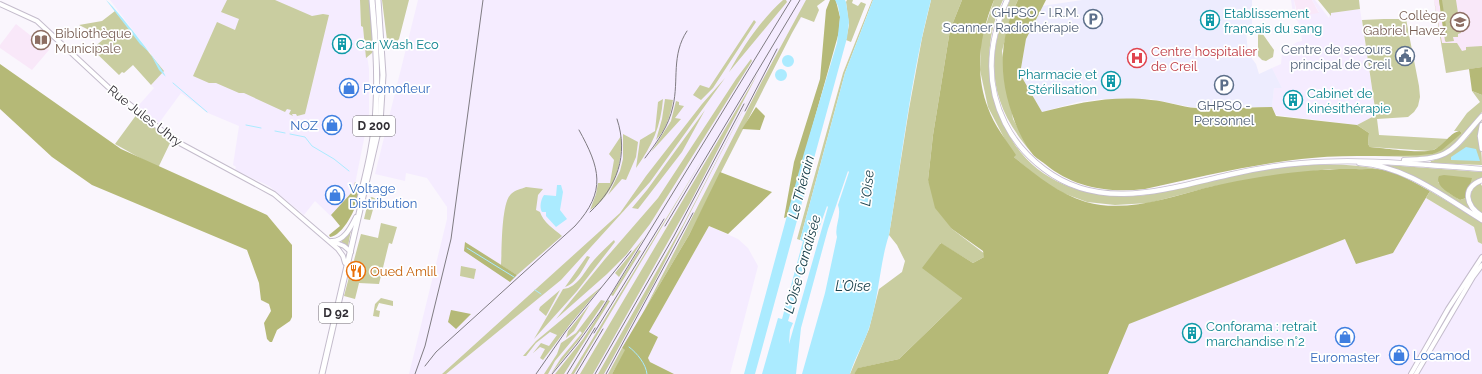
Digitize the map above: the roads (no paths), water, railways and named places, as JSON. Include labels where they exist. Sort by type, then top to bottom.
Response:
[{"type":"main road","name":"D 200","points":[[349,251],[356,217],[365,186],[376,105],[377,65],[372,0]]},
{"type":"main road","name":"D 200","points":[[345,263],[378,134],[382,99],[382,59],[378,0]]},
{"type":"main road","points":[[1007,0],[997,26],[992,52],[992,78],[997,105],[1010,132],[1025,153],[1045,170],[1065,182],[1098,193],[1135,194],[1264,168],[1340,161],[1424,160],[1440,157],[1458,144],[1482,116]]},
{"type":"main road","points":[[1482,125],[1480,136],[1482,149]]},
{"type":"main road","points":[[1340,161],[1378,166],[1400,172],[1482,220]]},
{"type":"main road","points":[[1375,161],[1482,170]]},
{"type":"main road","points":[[1482,180],[1472,186],[1468,196],[1472,209],[1482,216]]},
{"type":"main road","name":"D 92","points":[[322,374],[349,251]]},
{"type":"main road","name":"D 92","points":[[319,374],[345,263]]},
{"type":"street","name":"Rue Jules Uhry","points":[[0,4],[37,21],[106,85],[174,140],[272,192],[338,250],[343,256],[345,263]]},
{"type":"street","points":[[331,242],[340,239],[351,228],[356,217]]},
{"type":"street","name":"Rue Jules Uhry","points":[[323,236],[349,251]]},
{"type":"street","points":[[338,250],[349,251]]},
{"type":"street","points":[[1411,374],[1448,309],[1482,257]]},
{"type":"street","points":[[1416,374],[1470,281],[1482,265]]},
{"type":"water","points":[[106,0],[139,38],[149,51],[166,77],[159,70],[150,53],[140,44]]},
{"type":"water","name":"Le Thérain","points":[[835,0],[845,0],[846,2],[849,22],[847,38],[755,374],[744,374],[804,153],[837,43],[840,17]]},
{"type":"water","points":[[873,0],[931,0],[912,87],[889,235],[876,302],[868,331],[850,374],[802,374],[825,293],[837,237],[836,229],[839,213],[838,205],[849,172],[848,171],[828,229],[801,328],[796,374],[762,374],[778,318],[782,319],[803,241],[800,240],[845,73]],"holes":[[[827,206],[828,207],[789,344],[790,330],[793,323],[788,321],[810,242],[814,243]]]},
{"type":"water","points":[[788,55],[792,57],[794,61],[792,65],[788,67],[784,65],[782,61],[784,57]]},
{"type":"water","points":[[781,69],[785,71],[787,75],[785,79],[781,81],[777,79],[775,75],[777,71]]},
{"type":"water","points":[[1466,147],[1476,149],[1480,161],[1451,160],[1451,157]]},
{"type":"water","points":[[557,185],[561,185],[563,192],[560,210],[567,219],[556,227],[546,216],[546,212],[542,212],[541,201],[544,195],[556,196]]},
{"type":"waterway","points":[[173,83],[207,112]]},
{"type":"waterway","points":[[246,125],[261,128]]},
{"type":"waterway","points":[[275,131],[285,133]]},
{"type":"waterway","points":[[290,134],[305,137],[312,146],[334,159],[349,171]]},
{"type":"waterway","points":[[467,248],[514,277]]},
{"type":"waterway","points":[[535,290],[541,294]]},
{"type":"waterway","points":[[629,347],[641,359],[647,374]]},
{"type":"railway","points":[[415,374],[425,346],[451,239],[483,0]]},
{"type":"railway","points":[[552,374],[577,344],[600,312],[791,0]]},
{"type":"railway","points":[[665,226],[800,0]]},
{"type":"railway","points":[[645,158],[662,134],[669,120],[675,96],[677,58],[682,40],[687,31]]},
{"type":"railway","points":[[745,111],[777,49]]},
{"type":"railway","points":[[595,374],[674,236],[744,104]]},
{"type":"railway","points":[[590,212],[607,192],[614,181],[618,170],[622,145],[617,119]]},
{"type":"railway","points":[[425,366],[436,352],[575,226],[585,213],[592,202],[596,190],[597,179],[592,156],[579,130]]},
{"type":"railway","points":[[606,374],[693,213]]},
{"type":"railway","points":[[594,333],[664,219]]},
{"type":"railway","points":[[536,374],[566,331],[631,251]]},
{"type":"railway","points":[[567,374],[595,328]]},
{"type":"railway","points":[[576,374],[603,329]]},
{"type":"place","name":"GHPSO - I.R.M. Scanner Radiothérapie","points":[[1093,19]]},
{"type":"place","name":"Etablissement français du sang","points":[[1210,20]]},
{"type":"place","name":"Collège Gabriel Havez","points":[[1460,22]]},
{"type":"place","name":"Bibliothèque Municipale","points":[[41,40]]},
{"type":"place","name":"Car Wash Eco","points":[[342,44]]},
{"type":"place","name":"Centre de secours principal de Creil","points":[[1405,56]]},
{"type":"place","name":"Centre hospitalier de Creil","points":[[1137,58]]},
{"type":"place","name":"Pharmacie et Stérilisation","points":[[1111,81]]},
{"type":"place","name":"GHPSO - Personnel","points":[[1224,85]]},
{"type":"place","name":"Promofleur","points":[[349,88]]},
{"type":"place","name":"Cabinet de kinésithérapie","points":[[1293,100]]},
{"type":"place","name":"NOZ","points":[[332,125]]},
{"type":"place","name":"Voltage Distribution","points":[[335,195]]},
{"type":"place","name":"Oued Amlil","points":[[356,271]]},
{"type":"place","name":"Conforama : retrait marchandise n°2","points":[[1192,333]]},
{"type":"place","name":"Euromaster","points":[[1345,337]]},
{"type":"place","name":"Locamod","points":[[1399,355]]},
{"type":"water label","name":"L'Oise","points":[[867,188]]},
{"type":"water label","name":"L'Oise Canalisée","points":[[802,264]]},
{"type":"water label","name":"L’Oise","points":[[853,286]]}]
